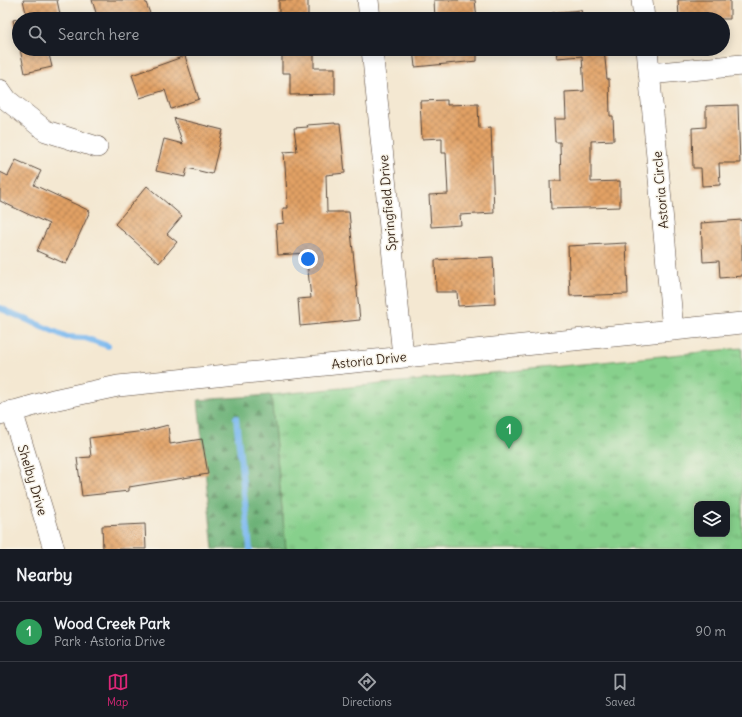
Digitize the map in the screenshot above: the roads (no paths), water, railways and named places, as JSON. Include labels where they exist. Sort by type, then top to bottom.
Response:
[{"type":"street","points":[[368,0],[369,12]]},
{"type":"street","points":[[642,0],[643,12]]},
{"type":"street","name":"Springfield Drive","points":[[373,56],[403,356]]},
{"type":"street","name":"Astoria Circle","points":[[648,56],[673,330]]},
{"type":"street","points":[[649,74],[742,64]]},
{"type":"street","points":[[0,90],[7,100],[46,131],[97,147]]},
{"type":"street","name":"Astoria Drive","points":[[6,413],[118,386],[403,356],[742,323]]},
{"type":"street","name":"Shelby Drive","points":[[6,413],[54,549]]},
{"type":"waterway","points":[[0,308],[67,337],[85,338],[108,346]]},
{"type":"waterway","points":[[236,418],[250,549]]},
{"type":"place","name":"Wood Creek Park","points":[[509,449]]}]
